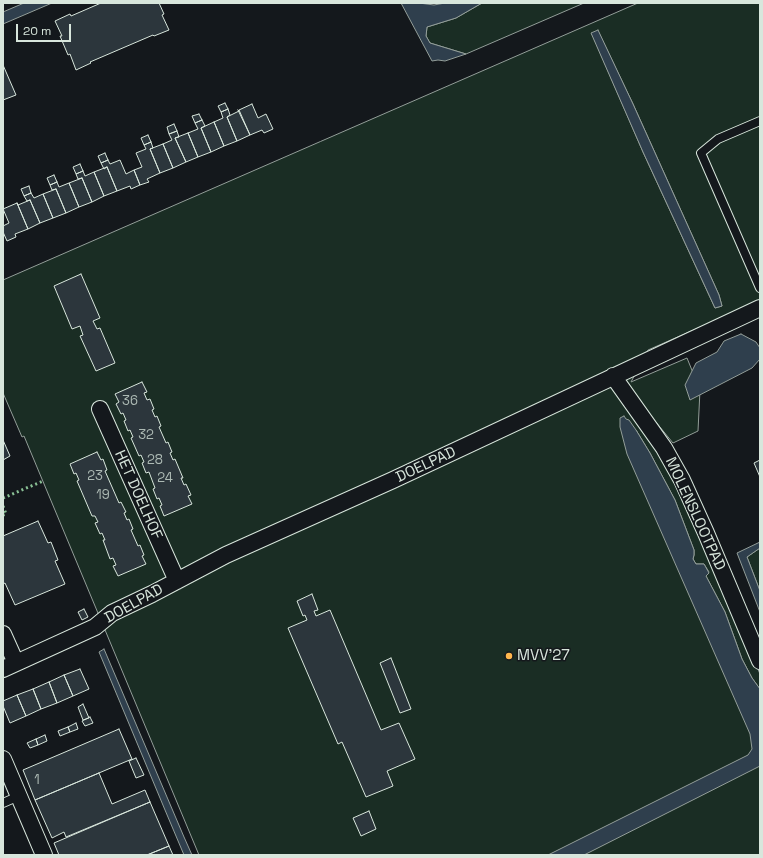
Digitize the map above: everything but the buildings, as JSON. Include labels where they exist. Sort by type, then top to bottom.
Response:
[{"type":"street","name":"DOELPAD","points":[[10,666],[95,627],[112,613],[152,594],[226,555],[392,480],[760,308]]},
{"type":"street","name":"MOLENSLOOTPAD","points":[[613,376],[664,448],[682,480],[706,532],[760,661]]},
{"type":"street","name":"HET DOELHOF","points":[[100,409],[177,581]]},
{"type":"street","points":[[3,634],[10,666]]},
{"type":"street","points":[[3,759],[44,855]]},
{"type":"lane","points":[[760,121],[718,139],[701,153],[760,288]]},
{"type":"lane","points":[[3,803],[18,796]]},
{"type":"green space","points":[[482,3],[584,3],[466,54],[430,43],[426,36],[427,27],[456,18]]},
{"type":"green space","points":[[638,3],[760,3],[760,302],[728,318],[705,325],[648,350],[631,382],[687,358],[700,390],[698,431],[673,443],[628,388],[656,445],[681,488],[760,674],[760,689],[752,678],[742,659],[725,612],[706,576],[709,572],[704,564],[696,564],[693,559],[694,550],[675,500],[636,430],[760,720],[760,855],[199,855],[24,436],[22,437],[3,393],[3,280]],"holes":[[[598,31],[633,104],[719,295],[722,306],[715,308],[643,152],[592,34]]]},
{"type":"green space","points":[[760,548],[760,591],[747,557]]},
{"type":"water","points":[[24,3],[52,3],[3,24],[3,12]]},
{"type":"water","points":[[401,3],[434,5],[445,3],[482,3],[456,18],[427,27],[426,36],[430,43],[466,54],[445,61],[432,61]]},
{"type":"water","points":[[598,30],[719,295],[722,306],[715,308],[643,152],[591,33]]},
{"type":"water","points":[[741,334],[756,342],[760,348],[760,359],[752,368],[690,400],[685,385],[696,363],[717,352],[724,341]]},
{"type":"water","points":[[624,416],[629,420],[650,453],[675,500],[694,550],[693,559],[696,564],[704,564],[709,573],[706,576],[725,612],[742,659],[752,678],[760,689],[760,766],[584,855],[548,855],[748,755],[752,749],[750,734],[627,454],[620,427],[620,418]]},
{"type":"water","points":[[760,542],[760,548],[747,557],[760,591],[760,612],[737,553]]},
{"type":"water","points":[[104,649],[192,855],[184,855],[99,652]]},
{"type":"hedge","points":[[3,498],[43,481]]},
{"type":"hedge","points":[[3,506],[6,514],[3,515]]},
{"type":"place","name":"MVV'27","points":[[509,656]]}]
